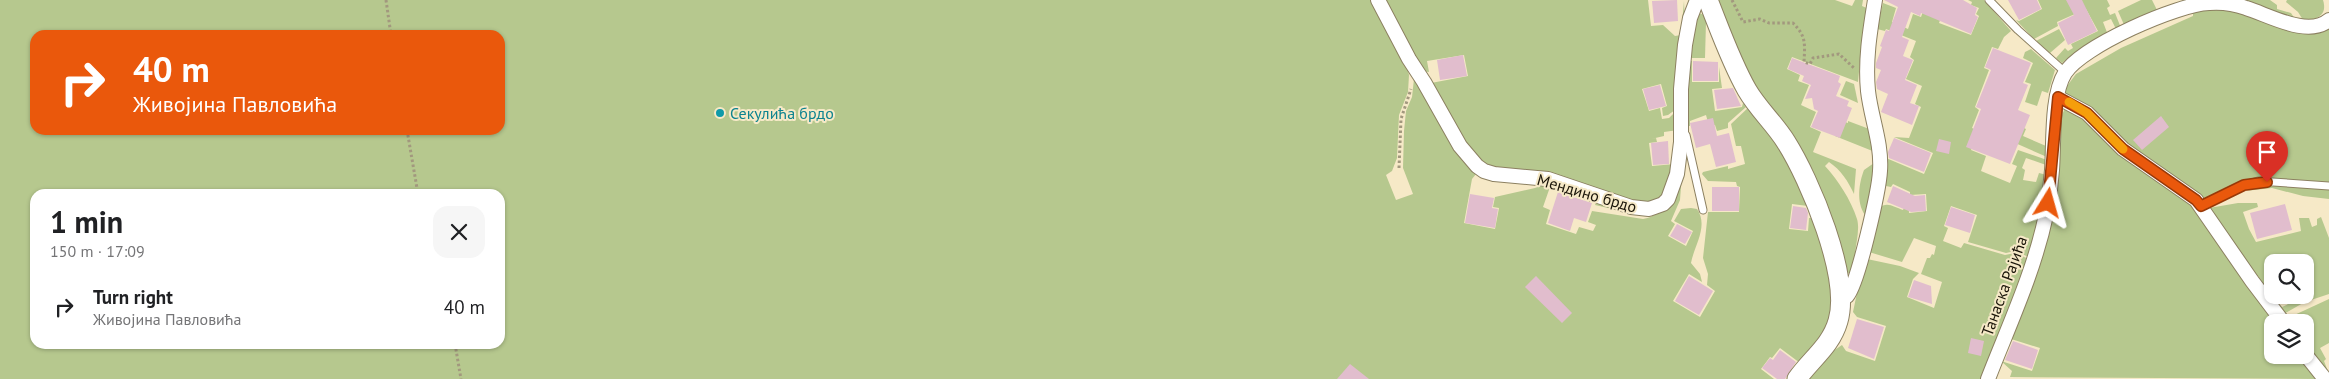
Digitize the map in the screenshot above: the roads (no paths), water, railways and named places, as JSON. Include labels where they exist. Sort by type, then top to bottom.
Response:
[{"type":"street","name":"Мендино брдо","points":[[1378,0],[1460,146],[1484,171],[1548,178],[1639,209],[1656,208],[1668,199],[1677,174],[1682,128],[1681,89],[1685,45],[1690,18],[1697,0]]},
{"type":"street","points":[[1708,0],[1748,92],[1786,141],[1808,183],[1828,238],[1838,276],[1839,319],[1834,334],[1823,350],[1797,379]]},
{"type":"street","points":[[1840,299],[1848,295],[1857,272],[1877,191],[1880,171],[1880,149],[1868,93],[1867,74],[1868,46],[1875,0]]},
{"type":"street","points":[[2065,72],[2085,54],[2108,41],[2166,13],[2193,4],[2221,3],[2306,26],[2323,24],[2329,20]]},
{"type":"street","name":"Танаска Рајића","points":[[1988,379],[2021,299],[2040,240],[2050,190],[2058,97],[2065,72]]},
{"type":"street","points":[[2058,97],[2087,113],[2123,149],[2196,200],[2277,314]]},
{"type":"street","points":[[2313,364],[2325,379]]},
{"type":"lane","points":[[1989,0],[2018,30],[2065,72]]},
{"type":"lane","name":"Мендино брдо","points":[[1682,128],[1686,134],[1702,210]]},
{"type":"lane","points":[[2201,206],[2244,185],[2258,182],[2329,186]]},
{"type":"place","name":"Секулића брдо","points":[[720,113]]}]
